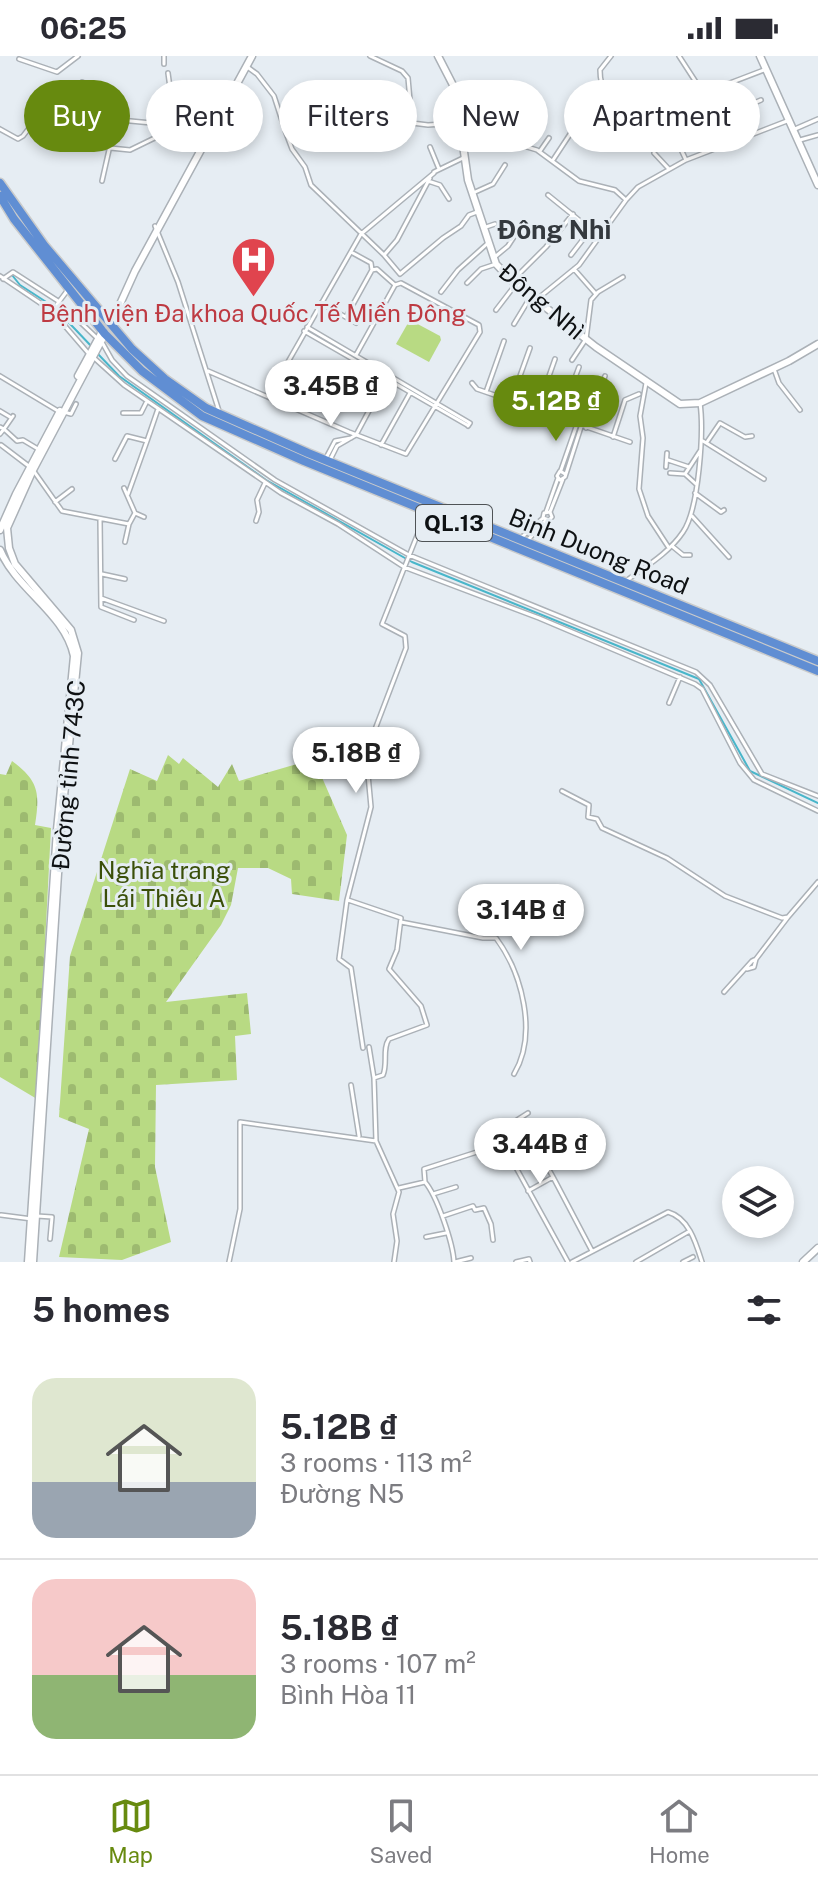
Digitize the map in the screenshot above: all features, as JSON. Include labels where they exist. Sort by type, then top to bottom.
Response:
[{"type":"highway","name":"Binh Duong Road","points":[[0,183],[21,216],[132,349],[184,394],[220,415],[427,507]]},
{"type":"highway","name":"Binh Duong Road","points":[[0,196],[14,219],[103,335],[142,371],[202,416],[225,428],[520,545],[818,671]]},
{"type":"highway","points":[[103,335],[109,322]]},
{"type":"highway","name":"Binh Duong Road","points":[[520,545],[818,661]]},
{"type":"main road","points":[[237,80],[250,56]]},
{"type":"main road","points":[[236,80],[250,56]]},
{"type":"main road","name":"Đông Nhì","points":[[438,56],[450,80]]},
{"type":"main road","points":[[760,56],[817,183]]},
{"type":"main road","points":[[186,173],[195,152]]},
{"type":"main road","points":[[109,322],[197,152]]},
{"type":"main road","name":"Đông Nhì","points":[[462,152],[477,212],[494,261],[514,283],[646,383],[680,404],[700,403]]},
{"type":"main road","name":"Đường tỉnh 743C","points":[[0,530],[103,335]]},
{"type":"main road","points":[[700,403],[774,369],[818,344]]},
{"type":"main road","name":"Đường tỉnh 743C","points":[[62,413],[39,450],[9,520],[4,540],[20,572],[71,630],[77,646],[77,676],[63,786]]},
{"type":"main road","name":"Đường tỉnh 743C","points":[[0,550],[15,575],[71,642],[74,663],[31,1262]]},
{"type":"main road","points":[[803,1262],[818,1248]]},
{"type":"street","points":[[19,59],[57,72],[78,56]]},
{"type":"street","points":[[164,56],[164,64]]},
{"type":"street","points":[[370,56],[402,71],[408,78],[412,123],[433,125]]},
{"type":"street","points":[[600,80],[600,70],[611,56]]},
{"type":"street","points":[[679,56],[695,80]]},
{"type":"street","points":[[246,66],[257,74],[274,96],[292,149],[305,167],[311,185],[401,275],[461,226],[469,215],[477,212]]},
{"type":"street","points":[[738,80],[766,69]]},
{"type":"street","points":[[168,73],[169,80]]},
{"type":"street","points":[[795,129],[818,119]]},
{"type":"street","points":[[760,131],[790,120]]},
{"type":"street","points":[[0,129],[18,139],[24,135]]},
{"type":"street","points":[[800,140],[818,135]]},
{"type":"street","points":[[553,160],[564,143]]},
{"type":"street","points":[[430,147],[439,169]]},
{"type":"street","points":[[102,181],[108,152]]},
{"type":"street","points":[[541,152],[579,181],[615,190],[626,200]]},
{"type":"street","points":[[682,152],[686,160]]},
{"type":"street","points":[[514,324],[534,298],[574,269],[592,251],[638,187],[668,168],[706,152]]},
{"type":"street","points":[[654,153],[668,168]]},
{"type":"street","points":[[268,397],[361,234],[439,169],[463,158]]},
{"type":"street","points":[[473,193],[493,184],[505,165]]},
{"type":"street","points":[[384,255],[397,240],[434,173]]},
{"type":"street","points":[[428,181],[440,185],[449,199]]},
{"type":"street","points":[[548,195],[600,237]]},
{"type":"street","points":[[496,310],[514,283],[573,214]]},
{"type":"street","points":[[482,228],[495,224]]},
{"type":"street","points":[[156,228],[208,371],[220,415]]},
{"type":"street","points":[[467,283],[494,261],[519,229]]},
{"type":"street","points":[[571,255],[591,229]]},
{"type":"street","points":[[441,292],[458,270],[488,243]]},
{"type":"street","points":[[346,317],[372,270],[371,263],[351,252]]},
{"type":"street","points":[[574,269],[596,294]]},
{"type":"street","points":[[372,270],[385,273],[395,285]]},
{"type":"street","points":[[818,796],[762,774],[710,685],[696,672],[409,555],[275,480],[127,376],[112,360],[103,335],[58,301],[13,272],[2,278],[52,311],[91,356],[158,409],[265,483],[405,566],[539,618],[702,689],[740,763],[754,780],[818,811]]},
{"type":"street","points":[[572,360],[586,339],[589,305],[596,294],[623,277]]},
{"type":"street","points":[[208,371],[406,454],[480,332],[479,325],[401,283],[395,285],[355,358]]},
{"type":"street","points":[[52,311],[69,289]]},
{"type":"street","points":[[320,303],[356,323]]},
{"type":"street","points":[[306,329],[355,358],[388,376],[470,423],[468,426],[388,376]]},
{"type":"street","points":[[486,392],[504,341]]},
{"type":"street","points":[[511,401],[530,348]]},
{"type":"street","points":[[537,410],[555,359]]},
{"type":"street","points":[[560,418],[579,367]]},
{"type":"street","points":[[774,369],[782,387],[800,410]]},
{"type":"street","points":[[0,376],[62,413],[71,414],[76,404]]},
{"type":"street","points":[[327,461],[337,446],[356,435],[388,376]]},
{"type":"street","points":[[520,545],[545,519],[552,517],[548,512],[561,476],[605,376]]},
{"type":"street","points":[[472,383],[477,389],[630,442]]},
{"type":"street","points":[[646,383],[640,416],[643,438],[639,489],[648,516],[670,547],[683,555],[690,555]]},
{"type":"street","points":[[381,445],[411,392]]},
{"type":"street","points":[[613,437],[625,400],[639,394]]},
{"type":"street","points":[[123,413],[141,413],[147,401]]},
{"type":"street","points":[[700,403],[704,442]]},
{"type":"street","points":[[127,494],[158,409]]},
{"type":"street","points":[[0,411],[13,417],[0,434]]},
{"type":"street","points":[[685,474],[704,442],[720,423],[745,437],[752,436]]},
{"type":"street","points":[[2,428],[17,441],[23,440],[39,450]]},
{"type":"street","points":[[115,459],[127,436],[147,441]]},
{"type":"street","points":[[704,442],[764,479]]},
{"type":"street","points":[[1,445],[31,468],[65,513],[129,524]]},
{"type":"street","points":[[623,583],[670,547],[692,515],[700,451]]},
{"type":"street","points":[[666,467],[667,453]]},
{"type":"street","points":[[668,460],[689,467]]},
{"type":"street","points":[[670,473],[685,474],[696,484]]},
{"type":"street","points":[[256,521],[259,512],[257,500],[265,483]]},
{"type":"street","points":[[124,488],[135,513],[144,517]]},
{"type":"street","points":[[55,502],[72,489]]},
{"type":"street","points":[[695,493],[721,512],[724,510]]},
{"type":"street","points":[[363,1048],[351,968],[339,959],[347,900],[371,807],[366,753],[406,648],[405,636],[382,624],[427,507]]},
{"type":"street","points":[[125,542],[135,513]]},
{"type":"street","points":[[692,515],[729,557]]},
{"type":"street","points":[[100,519],[101,607],[134,620]]},
{"type":"street","points":[[101,574],[125,579]]},
{"type":"street","points":[[101,598],[164,621]]},
{"type":"street","points":[[669,703],[680,677]]},
{"type":"street","points":[[562,791],[589,805],[588,817],[597,819],[602,828],[667,858],[725,896],[782,918],[788,917]]},
{"type":"street","points":[[724,992],[747,969],[754,967],[756,959],[818,882]]},
{"type":"street","points":[[347,900],[401,918],[397,950],[389,969],[421,1006],[427,1025],[389,1039],[386,1043],[386,1068],[383,1075],[374,1078]]},
{"type":"street","points":[[401,922],[485,939],[496,938],[519,981],[526,1022],[526,1039],[514,1074]]},
{"type":"street","points":[[369,1047],[374,1078],[376,1141],[399,1188],[393,1214],[397,1241],[394,1262]]},
{"type":"street","points":[[351,1085],[359,1138]]},
{"type":"street","points":[[528,1113],[497,1133],[570,1262],[668,1212],[679,1217],[690,1231],[702,1262]]},
{"type":"street","points":[[520,1118],[592,1251]]},
{"type":"street","points":[[229,1262],[240,1209],[240,1122],[376,1141]]},
{"type":"street","points":[[471,1258],[454,1262],[441,1216],[425,1182],[424,1169],[477,1152]]},
{"type":"street","points":[[528,1191],[553,1177]]},
{"type":"street","points":[[399,1188],[425,1182]]},
{"type":"street","points":[[433,1194],[456,1187]]},
{"type":"street","points":[[441,1216],[473,1206],[475,1210],[484,1208],[491,1224],[493,1240]]},
{"type":"street","points":[[1,1215],[51,1217],[50,1239]]},
{"type":"street","points":[[636,1262],[690,1231]]},
{"type":"street","points":[[426,1237],[446,1233]]},
{"type":"street","points":[[584,1256],[586,1262]]},
{"type":"street","points":[[683,1262],[693,1257]]},
{"type":"street","points":[[516,1262],[529,1259],[530,1262]]},
{"type":"green space","points":[[412,321],[440,336],[441,340],[429,362],[396,344]]},
{"type":"green space","name":"Nghĩa trang Lái Thiêu A","points":[[168,755],[179,764],[183,758],[218,787],[232,764],[239,781],[314,759],[347,835],[339,901],[292,894],[291,879],[268,868],[238,868],[231,905],[221,925],[166,1002],[247,993],[251,1034],[235,1036],[237,1080],[156,1085],[155,1167],[171,1242],[122,1260],[59,1257],[89,1129],[59,1117],[70,956],[130,769],[157,781]]},
{"type":"green space","points":[[12,761],[28,775],[36,788],[35,825],[51,828],[37,1099],[0,1077],[0,774],[6,775]]},
{"type":"waterway","points":[[12,275],[20,285],[54,307],[93,348]]},
{"type":"waterway","points":[[97,353],[119,376],[266,480],[412,562],[699,679],[750,771],[818,803]]},
{"type":"place","name":"Bệnh viện Đa khoa Quốc Tế Miền Đông","points":[[253,298]]},
{"type":"district","name":"Đông Nhì","points":[[554,229]]}]
